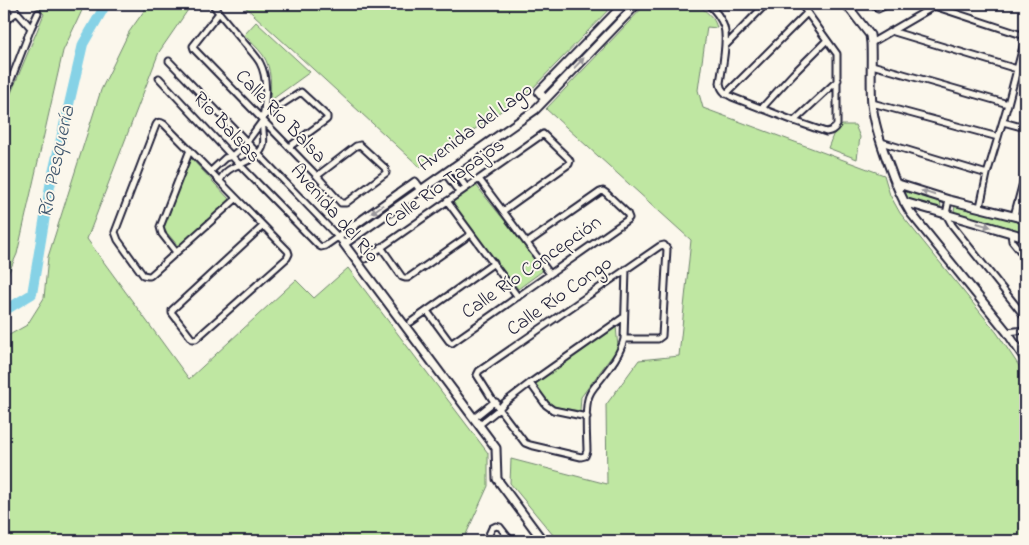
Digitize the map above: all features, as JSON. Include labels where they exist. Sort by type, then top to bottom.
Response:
[{"type":"street","points":[[10,4],[31,28]]},
{"type":"street","points":[[212,4],[260,63],[265,83],[264,143],[258,154],[248,161],[229,169],[224,173],[220,181]]},
{"type":"street","name":"Avenida del Lago","points":[[545,98],[539,92],[624,4]]},
{"type":"street","name":"Avenida del Lago","points":[[344,244],[535,110],[637,4]]},
{"type":"street","points":[[708,4],[714,9],[724,27],[720,83],[721,88],[726,94],[761,109],[826,132],[834,129],[837,125],[837,54],[801,4]]},
{"type":"street","points":[[714,9],[719,4]]},
{"type":"street","points":[[724,46],[766,4]]},
{"type":"street","points":[[846,4],[870,35],[872,42],[872,103],[874,118],[904,202],[1007,332],[1025,359]]},
{"type":"street","points":[[874,4],[878,9],[889,4]]},
{"type":"street","points":[[872,42],[936,5],[1025,37],[1008,104],[987,174],[980,207]]},
{"type":"street","points":[[4,22],[17,12]]},
{"type":"street","points":[[4,94],[11,82],[38,13]]},
{"type":"street","name":"Calle Río Balsa","points":[[219,13],[193,46],[195,50],[263,118],[341,203],[344,204],[386,173],[386,170],[362,146],[358,146],[317,176]]},
{"type":"street","points":[[726,94],[807,13]]},
{"type":"street","points":[[598,31],[604,37]]},
{"type":"street","points":[[891,31],[1017,70]]},
{"type":"street","points":[[761,109],[827,40]]},
{"type":"street","name":"Avenida del Rio","points":[[169,61],[344,244],[496,448],[497,479],[543,541]]},
{"type":"street","points":[[872,65],[1008,104]]},
{"type":"street","points":[[4,72],[11,82]]},
{"type":"street","name":"Rio Balsas","points":[[159,78],[318,245],[325,246],[338,237]]},
{"type":"street","points":[[794,121],[838,80]]},
{"type":"street","points":[[211,172],[225,158],[232,156],[247,143],[263,118],[301,92],[328,117],[289,147]]},
{"type":"street","points":[[872,103],[998,137]]},
{"type":"street","points":[[236,199],[150,276],[145,276],[118,240],[115,232],[157,122],[164,124],[288,251],[289,254],[287,258],[194,340],[171,310],[263,226]]},
{"type":"street","points":[[1003,122],[1025,128]]},
{"type":"street","name":"Calle Río Tapajos","points":[[365,259],[542,134],[570,161],[566,167],[503,211]]},
{"type":"street","points":[[881,142],[987,174]]},
{"type":"street","points":[[176,252],[162,234],[160,225],[190,150]]},
{"type":"street","points":[[452,168],[466,188]]},
{"type":"street","points":[[445,172],[459,192]]},
{"type":"street","points":[[1014,216],[1025,175]]},
{"type":"street","points":[[479,178],[550,274]]},
{"type":"street","name":"Avenida del Lago","points":[[338,237],[416,182],[421,190]]},
{"type":"street","points":[[896,183],[949,200],[1025,219]]},
{"type":"street","name":"Calle Río Concepción","points":[[427,311],[451,343],[627,220],[629,216],[603,191],[597,193],[527,243]]},
{"type":"street","points":[[949,200],[946,214],[952,225],[1025,317]]},
{"type":"street","points":[[447,201],[518,296]]},
{"type":"street","points":[[904,202],[1025,237]]},
{"type":"street","points":[[1011,233],[1012,241],[1025,257]]},
{"type":"street","points":[[381,247],[405,278],[410,277],[471,234]]},
{"type":"street","name":"Calle Río Congo","points":[[494,402],[476,375],[479,371],[626,269],[664,245],[667,249],[662,336],[658,339],[624,339]]},
{"type":"street","points":[[411,322],[494,263]]},
{"type":"street","points":[[494,402],[525,443],[581,457],[585,456],[587,452],[588,397],[618,356],[624,339],[626,269]]},
{"type":"street","points":[[479,425],[530,383],[624,317]]},
{"type":"street","points":[[1007,332],[1025,330]]},
{"type":"street","points":[[530,383],[546,405],[553,410],[587,417]]},
{"type":"street","points":[[474,418],[494,402],[504,403]]},
{"type":"street","points":[[486,541],[492,528],[496,526],[500,527],[511,541]]},
{"type":"green space","points":[[35,4],[85,4],[63,51],[17,254],[4,283],[4,103],[9,98],[44,14]]},
{"type":"green space","points":[[149,4],[192,4],[159,52],[87,239],[189,379],[296,280],[314,298],[348,268],[488,453],[488,486],[463,541],[4,541],[4,338],[27,325],[44,298],[48,257],[101,90],[129,32]]},
{"type":"green space","points":[[242,4],[614,4],[530,91],[420,167]]},
{"type":"green space","points":[[646,4],[697,4],[714,21],[717,28],[707,27],[698,90],[703,108],[884,175],[890,195],[900,213],[997,333],[1025,375],[1025,541],[558,541],[510,483],[511,459],[607,484],[606,405],[639,360],[679,356],[691,240],[546,109]]},
{"type":"green space","points":[[256,22],[310,72],[270,101],[270,77],[266,60],[244,35]]},
{"type":"green space","points":[[842,125],[855,125],[860,137],[857,159],[828,148],[833,135]]},
{"type":"green space","points":[[189,156],[230,200],[178,246],[163,228]]},
{"type":"green space","points":[[476,185],[544,270],[518,289],[451,203]]},
{"type":"green space","points":[[900,190],[940,201],[941,207],[905,199]]},
{"type":"green space","points":[[955,205],[1025,224],[1025,232],[954,212]]},
{"type":"green space","points":[[616,326],[618,348],[581,397],[580,411],[551,406],[534,384]]},
{"type":"waterway","name":"Río Pesquería","points":[[4,311],[32,294],[50,186],[83,44],[106,4]]}]
